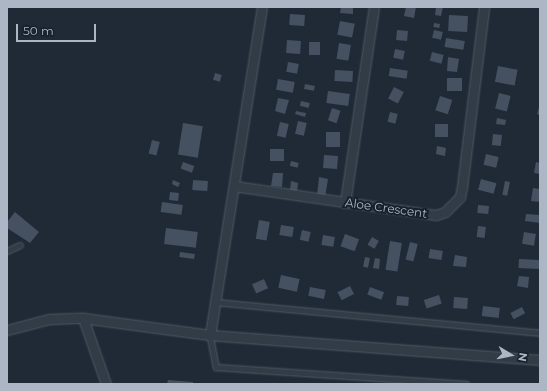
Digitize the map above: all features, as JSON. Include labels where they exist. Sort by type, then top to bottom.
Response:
[{"type":"street","points":[[210,335],[262,7]]},
{"type":"street","points":[[345,203],[374,7]]},
{"type":"street","name":"Aloe Crescent","points":[[234,186],[436,215],[445,212],[460,197],[484,7]]},
{"type":"street","points":[[82,318],[106,384]]},
{"type":"street","points":[[7,330],[49,319],[82,318],[210,335],[540,360]]},
{"type":"lane","points":[[7,251],[20,245]]},
{"type":"lane","points":[[215,302],[540,333]]},
{"type":"lane","points":[[210,335],[216,367],[466,384]]},
{"type":"building","points":[[341,7],[353,7],[353,14],[340,13]]},
{"type":"building","points":[[406,7],[416,7],[414,18],[404,16]]},
{"type":"building","points":[[436,7],[443,7],[441,16],[435,15]]},
{"type":"building","points":[[290,14],[305,15],[304,26],[289,25]]},
{"type":"building","points":[[449,15],[468,16],[467,32],[448,31]]},
{"type":"building","points":[[340,21],[355,24],[352,38],[337,35]]},
{"type":"building","points":[[434,23],[440,24],[439,28],[433,27]]},
{"type":"building","points":[[397,30],[408,31],[407,41],[396,40]]},
{"type":"building","points":[[434,30],[443,32],[441,40],[432,38]]},
{"type":"building","points":[[446,38],[465,41],[463,50],[445,47]]},
{"type":"building","points":[[287,40],[301,41],[300,54],[286,53]]},
{"type":"building","points":[[309,42],[320,42],[320,55],[309,55]]},
{"type":"building","points":[[339,43],[351,45],[348,61],[336,59]]},
{"type":"building","points":[[395,49],[405,51],[403,60],[393,58]]},
{"type":"building","points":[[432,52],[444,55],[441,64],[430,61]]},
{"type":"building","points":[[448,57],[459,59],[457,72],[447,71]]},
{"type":"building","points":[[288,62],[299,64],[297,74],[286,72]]},
{"type":"building","points":[[498,66],[518,70],[515,86],[495,82]]},
{"type":"building","points":[[390,68],[408,71],[407,79],[389,76]]},
{"type":"building","points":[[335,70],[353,71],[352,82],[334,81]]},
{"type":"building","points":[[215,73],[222,75],[220,82],[213,80]]},
{"type":"building","points":[[447,78],[462,78],[462,91],[447,91]]},
{"type":"building","points":[[278,79],[295,82],[293,93],[276,90]]},
{"type":"building","points":[[305,84],[315,86],[314,91],[304,89]]},
{"type":"building","points":[[394,87],[404,92],[398,104],[388,99]]},
{"type":"building","points":[[328,91],[350,94],[348,106],[326,103]]},
{"type":"building","points":[[499,93],[511,96],[507,111],[495,109]]},
{"type":"building","points":[[440,96],[452,100],[448,114],[435,110]]},
{"type":"building","points":[[278,98],[289,100],[285,114],[275,111]]},
{"type":"building","points":[[301,101],[310,103],[309,108],[300,106]]},
{"type":"building","points":[[540,104],[540,115],[537,114]]},
{"type":"building","points":[[332,108],[341,111],[337,123],[328,120]]},
{"type":"building","points":[[296,111],[306,113],[305,117],[295,114]]},
{"type":"building","points":[[390,112],[398,114],[395,124],[388,122]]},
{"type":"building","points":[[497,118],[506,120],[505,125],[496,124]]},
{"type":"building","points":[[298,121],[307,123],[304,136],[295,134]]},
{"type":"building","points":[[280,122],[289,124],[286,138],[277,136]]},
{"type":"building","points":[[183,123],[203,126],[198,158],[178,155]]},
{"type":"building","points":[[435,124],[448,124],[448,137],[435,137]]},
{"type":"building","points":[[326,132],[340,132],[340,147],[326,147]]},
{"type":"building","points":[[493,134],[502,135],[501,146],[492,145]]},
{"type":"building","points":[[152,140],[160,142],[156,156],[149,154]]},
{"type":"building","points":[[437,146],[446,148],[445,156],[436,154]]},
{"type":"building","points":[[270,149],[284,149],[284,161],[270,161]]},
{"type":"building","points":[[486,154],[499,157],[496,168],[484,165]]},
{"type":"building","points":[[324,155],[338,156],[337,169],[323,168]]},
{"type":"building","points":[[291,161],[299,163],[298,168],[290,166]]},
{"type":"building","points":[[183,162],[194,166],[192,173],[181,169]]},
{"type":"building","points":[[536,162],[540,163],[540,174],[534,173]]},
{"type":"building","points":[[273,173],[283,173],[282,187],[271,186]]},
{"type":"building","points":[[319,177],[328,179],[325,197],[317,196]]},
{"type":"building","points":[[481,179],[496,183],[494,194],[478,190]]},
{"type":"building","points":[[173,180],[180,183],[178,187],[172,184]]},
{"type":"building","points":[[193,180],[208,181],[207,191],[192,190]]},
{"type":"building","points":[[291,181],[298,183],[297,192],[290,190]]},
{"type":"building","points":[[505,181],[510,182],[507,196],[502,195]]},
{"type":"building","points":[[533,188],[540,189],[540,202],[531,201]]},
{"type":"building","points":[[170,192],[179,193],[178,201],[169,200]]},
{"type":"building","points":[[162,202],[183,205],[181,215],[161,212]]},
{"type":"building","points":[[478,205],[489,206],[488,214],[477,213]]},
{"type":"building","points":[[15,212],[39,232],[30,243],[7,228],[7,222]]},
{"type":"building","points":[[526,214],[540,215],[540,223],[525,221]]},
{"type":"building","points":[[259,220],[270,222],[267,241],[256,239]]},
{"type":"building","points":[[281,225],[294,227],[292,237],[279,235]]},
{"type":"building","points":[[478,226],[486,227],[485,238],[477,237]]},
{"type":"building","points":[[166,228],[198,232],[196,248],[164,244]]},
{"type":"building","points":[[302,230],[311,232],[309,242],[300,240]]},
{"type":"building","points":[[524,232],[536,234],[534,246],[522,244]]},
{"type":"building","points":[[345,234],[359,239],[355,251],[341,246]]},
{"type":"building","points":[[323,235],[335,237],[333,247],[321,245]]},
{"type":"building","points":[[372,237],[379,241],[374,249],[368,245]]},
{"type":"building","points":[[390,241],[402,243],[397,272],[385,270]]},
{"type":"building","points":[[410,242],[418,244],[413,261],[406,259]]},
{"type":"building","points":[[430,249],[443,251],[441,260],[429,258]]},
{"type":"building","points":[[180,252],[195,254],[194,259],[179,257]]},
{"type":"building","points":[[455,255],[467,257],[466,267],[453,266]]},
{"type":"building","points":[[365,257],[370,258],[368,268],[363,267]]},
{"type":"building","points":[[375,258],[380,259],[379,269],[373,268]]},
{"type":"building","points":[[519,259],[540,260],[540,269],[519,268]]},
{"type":"building","points":[[281,275],[300,279],[297,292],[278,288]]},
{"type":"building","points":[[519,276],[529,277],[528,288],[517,286]]},
{"type":"building","points":[[264,279],[268,288],[256,293],[252,284]]},
{"type":"building","points":[[350,286],[354,294],[342,300],[338,292]]},
{"type":"building","points":[[310,287],[326,290],[324,299],[308,296]]},
{"type":"building","points":[[370,287],[384,292],[381,300],[367,295]]},
{"type":"building","points":[[439,295],[442,304],[427,309],[424,300]]},
{"type":"building","points":[[397,296],[409,297],[408,306],[396,305]]},
{"type":"building","points":[[454,297],[468,298],[467,309],[453,308]]},
{"type":"building","points":[[483,306],[500,308],[499,318],[482,316]]},
{"type":"building","points":[[522,307],[525,313],[514,319],[510,313]]},
{"type":"building","points":[[168,380],[193,382],[193,384],[167,384]]}]
